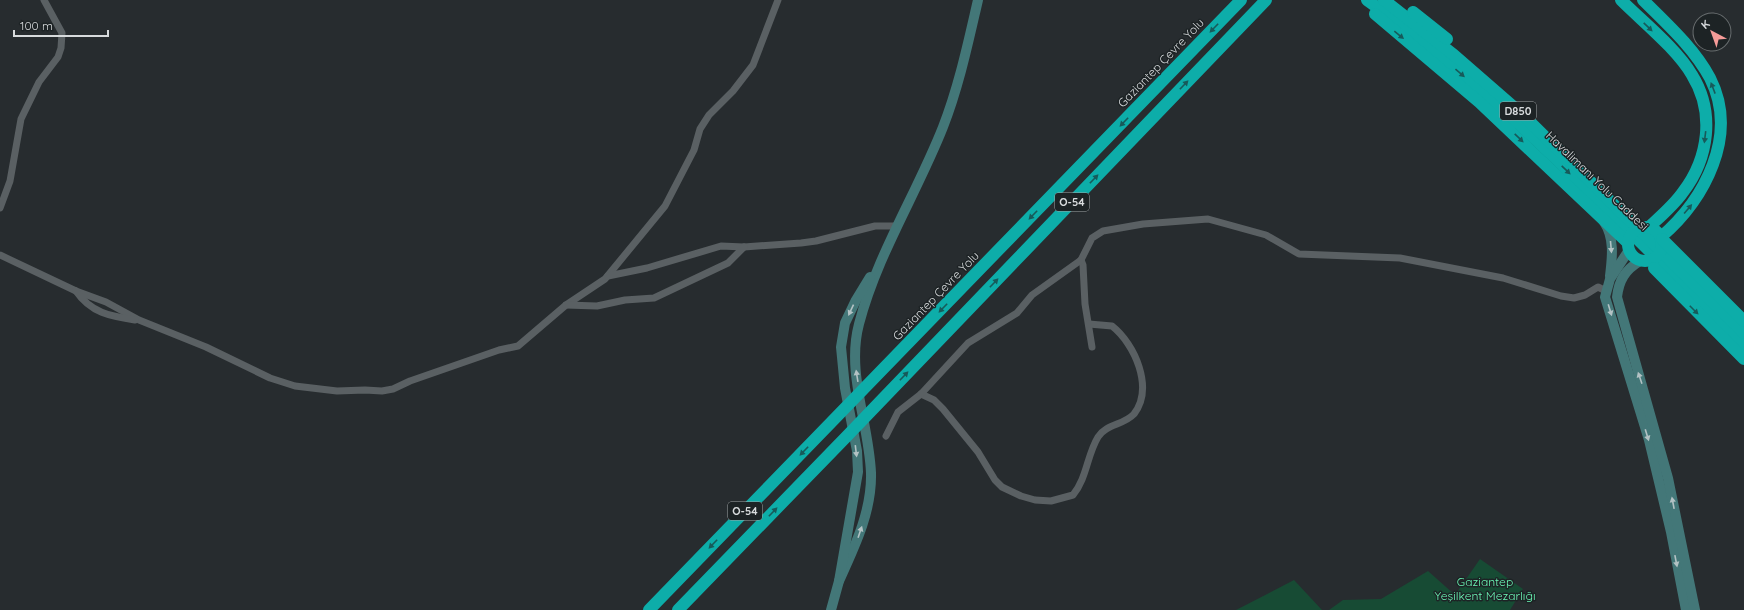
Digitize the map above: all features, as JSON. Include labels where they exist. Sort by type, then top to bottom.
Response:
[{"type":"highway","name":"Gaziantep Çevre Yolu","points":[[649,610],[1241,0]]},
{"type":"highway","name":"O-54","points":[[678,610],[1266,0]]},
{"type":"highway","points":[[1359,0],[1609,212],[1633,257],[1644,261],[1744,359]]},
{"type":"highway","name":"Havalimanı Yolu Caddesi","points":[[1367,0],[1400,23],[1479,89],[1609,212],[1744,333]]},
{"type":"highway","name":"Havalimanı Yolu Caddesi","points":[[1384,0],[1490,85],[1609,212]]},
{"type":"highway","points":[[1395,0],[1461,50],[1516,99],[1647,227],[1656,231],[1661,238],[1744,321]]},
{"type":"highway","points":[[1643,0],[1688,47],[1701,64],[1717,97],[1721,123],[1720,142],[1708,180],[1693,203],[1661,238],[1660,252],[1655,258],[1644,261]]},
{"type":"highway","points":[[1623,2],[1683,63],[1692,75],[1705,108],[1706,129],[1704,152],[1697,171],[1683,193],[1647,227],[1635,230],[1630,236],[1628,247]]},
{"type":"highway","name":"Havalimanı Yolu Caddesi","points":[[1684,280],[1744,346]]},
{"type":"street","points":[[0,208],[10,181],[21,119],[39,82],[58,57],[61,48],[62,33],[44,0]]},
{"type":"street","points":[[0,255],[76,291],[106,302],[139,320],[206,347],[270,378],[295,386],[338,391],[382,391],[393,389],[499,350],[518,346],[566,304],[587,292],[608,276],[665,206],[694,150],[700,129],[709,115],[733,91],[753,65],[778,0]]},
{"type":"street","points":[[839,580],[856,543],[865,518],[871,473],[854,358],[859,324],[871,285],[942,127],[958,82],[978,0]]},
{"type":"street","points":[[1609,212],[1607,226],[1612,246],[1610,279]]},
{"type":"street","points":[[886,436],[898,412],[921,394],[968,343],[1017,313],[1032,295],[1081,260],[1092,238],[1103,231],[1143,224],[1208,219],[1266,235],[1299,254],[1400,258],[1503,278],[1561,296],[1574,298],[1585,295],[1598,287],[1606,290]]},
{"type":"street","points":[[608,276],[647,268],[721,246],[744,247],[816,241],[875,226],[897,226]]},
{"type":"street","points":[[566,304],[597,306],[625,300],[654,298],[728,263],[744,247]]},
{"type":"street","points":[[1628,247],[1610,279],[1605,297],[1649,440],[1671,532],[1686,610]]},
{"type":"street","points":[[831,610],[839,580],[858,472],[857,451],[845,388],[841,348],[848,317],[856,300],[885,252]]},
{"type":"street","points":[[1081,260],[1083,265],[1085,304],[1092,348]]},
{"type":"street","points":[[1644,261],[1628,269],[1622,277],[1618,285],[1617,297],[1668,478],[1695,610]]},
{"type":"street","points":[[76,291],[86,304],[92,308],[119,318],[139,320]]},
{"type":"street","points":[[921,394],[934,400],[943,409],[978,452],[995,480],[1002,487],[1021,496],[1035,500],[1052,501],[1073,495],[1086,472],[1097,438],[1101,432],[1124,421],[1133,414],[1142,391],[1139,368],[1133,354],[1116,330],[1112,326],[1089,324]]},
{"type":"green space","name":"Gaziantep Yeşilkent Mezarlığı","points":[[1480,559],[1523,589],[1510,610],[1329,610],[1343,600],[1381,599],[1428,571],[1455,595]]},
{"type":"green space","points":[[1294,580],[1322,610],[1236,610]]}]
